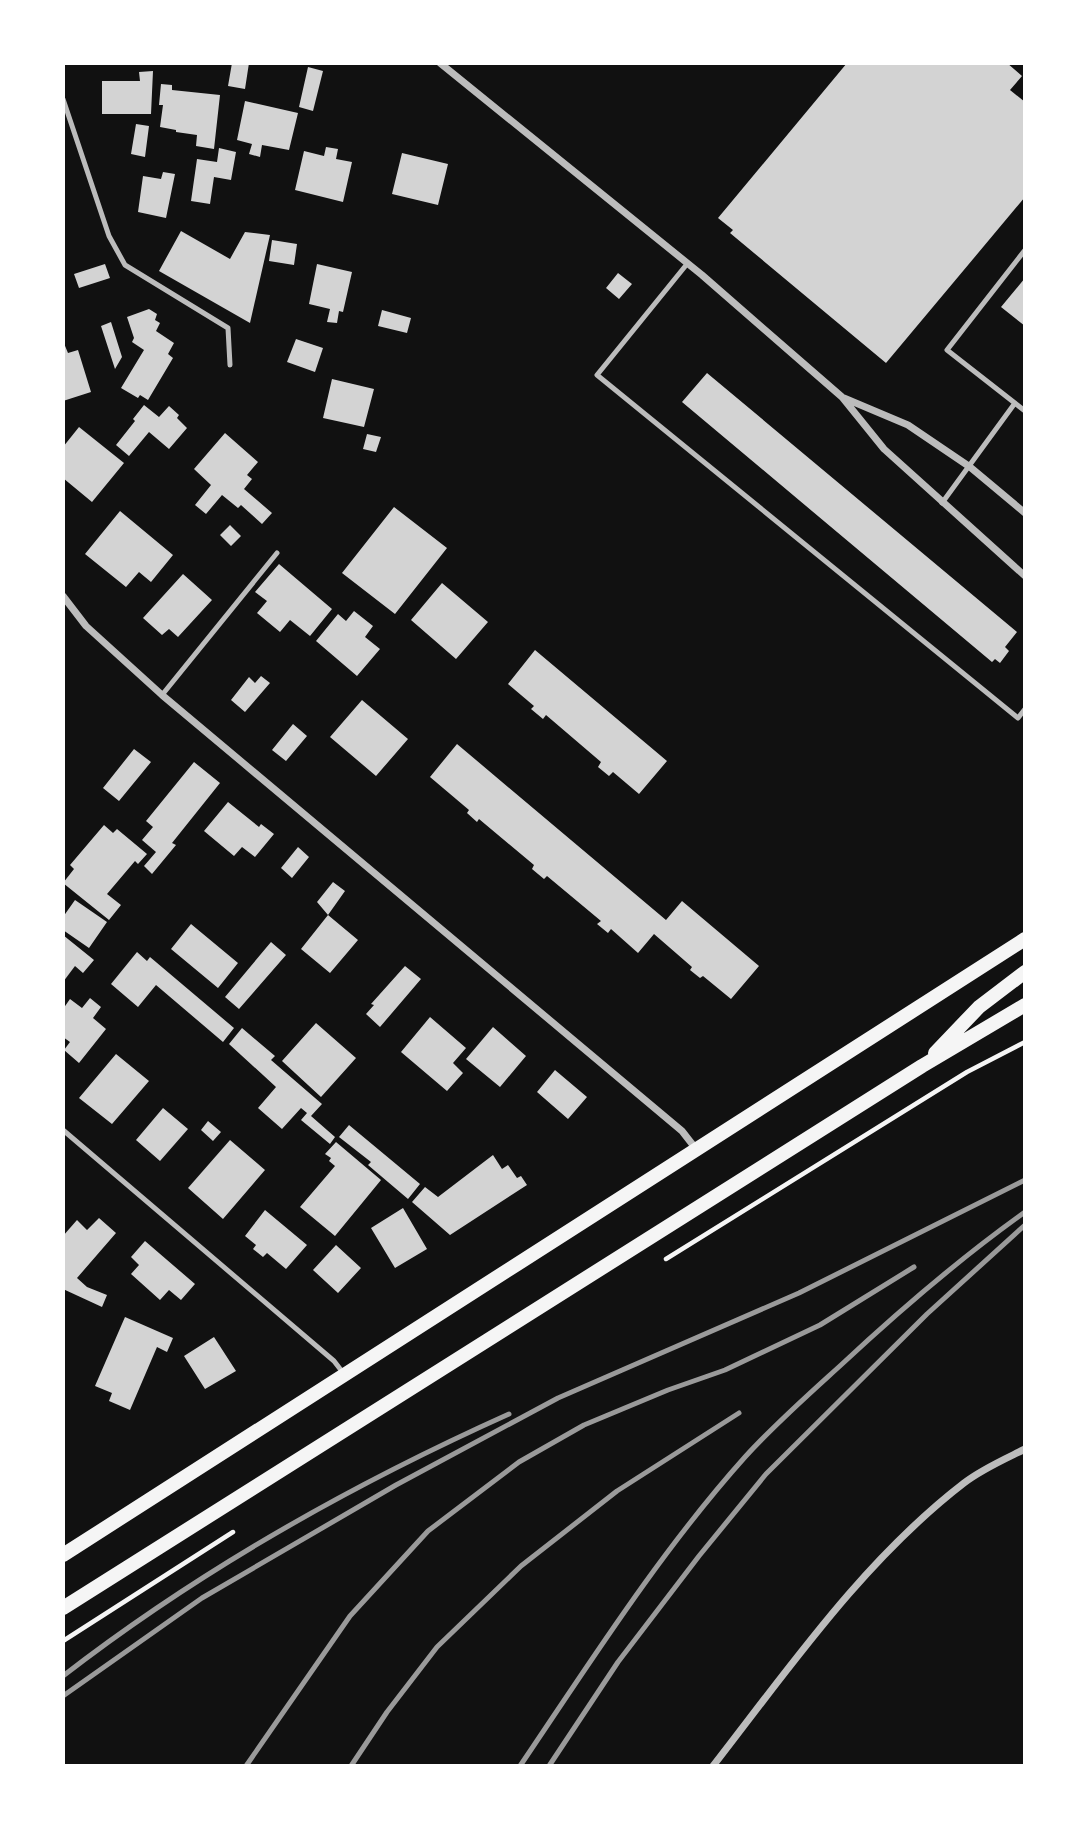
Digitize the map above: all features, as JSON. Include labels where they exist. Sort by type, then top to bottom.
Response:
[{"type":"main road","points":[[63,1555],[1025,939]]},
{"type":"main road","points":[[922,1066],[979,1007],[1025,972]]},
{"type":"main road","points":[[63,1608],[922,1066],[1025,1006]]},
{"type":"street","points":[[440,63],[687,264],[842,397],[884,449],[1025,576]]},
{"type":"street","points":[[842,397],[908,425],[970,467],[1025,513]]},
{"type":"street","points":[[63,596],[86,626],[162,695],[682,1131],[696,1149]]},
{"type":"street","points":[[713,1766],[839,1606],[908,1529],[967,1481],[1025,1449]]},
{"type":"lane","points":[[63,99],[109,236],[125,265],[228,328],[230,365]]},
{"type":"lane","points":[[1025,250],[947,349],[1025,411]]},
{"type":"lane","points":[[687,264],[597,375],[1018,718],[1025,709]]},
{"type":"lane","points":[[942,503],[1015,404]]},
{"type":"lane","points":[[162,695],[277,553]]},
{"type":"lane","points":[[63,1130],[334,1361],[344,1374]]},
{"type":"path","points":[[658,1264],[967,1072],[1025,1042]]},
{"type":"path","points":[[63,1641],[236,1530]]},
{"type":"building","points":[[232,63],[249,63],[245,89],[228,86]]},
{"type":"building","points":[[847,63],[1007,63],[1022,76],[1010,90],[1025,102],[1025,197],[886,363],[730,233],[733,230],[718,218]]},
{"type":"building","points":[[308,67],[323,71],[313,111],[299,107]]},
{"type":"building","points":[[153,71],[151,114],[102,114],[102,81],[140,81],[139,72]]},
{"type":"building","points":[[161,84],[172,85],[172,90],[220,95],[214,149],[196,146],[197,135],[160,127],[163,105],[159,105]]},
{"type":"building","points":[[245,101],[298,113],[289,150],[262,145],[260,157],[249,154],[252,144],[237,140]]},
{"type":"building","points":[[136,124],[149,126],[145,157],[131,154]]},
{"type":"building","points":[[326,147],[338,149],[336,159],[352,162],[343,202],[295,190],[304,151],[324,156]]},
{"type":"building","points":[[219,148],[236,152],[231,180],[214,177],[210,204],[191,201],[197,159],[217,162]]},
{"type":"building","points":[[402,153],[448,164],[438,205],[392,194]]},
{"type":"building","points":[[163,172],[175,174],[166,218],[138,212],[143,176],[161,179]]},
{"type":"building","points":[[181,231],[230,259],[245,232],[270,235],[250,323],[159,271]]},
{"type":"building","points":[[272,240],[297,244],[294,265],[269,261]]},
{"type":"building","points":[[105,264],[110,278],[79,288],[74,274]]},
{"type":"building","points":[[317,264],[352,272],[343,312],[339,311],[337,323],[327,322],[330,309],[309,304]]},
{"type":"building","points":[[618,273],[632,284],[619,299],[606,288]]},
{"type":"building","points":[[1025,278],[1025,326],[1001,307]]},
{"type":"building","points":[[149,309],[157,314],[155,320],[160,323],[156,331],[174,343],[168,354],[173,358],[148,400],[140,395],[138,398],[121,388],[144,350],[132,342],[134,338],[127,317]]},
{"type":"building","points":[[382,310],[411,318],[407,333],[378,326]]},
{"type":"building","points":[[111,322],[122,357],[115,369],[101,326]]},
{"type":"building","points":[[296,339],[323,348],[315,372],[287,362]]},
{"type":"building","points":[[63,341],[68,353],[78,350],[91,392],[63,401]]},
{"type":"building","points":[[707,373],[1017,632],[1005,647],[1009,651],[1000,663],[995,659],[992,662],[682,402]]},
{"type":"building","points":[[332,379],[374,389],[364,427],[323,418]]},
{"type":"building","points":[[144,405],[159,417],[169,406],[187,428],[169,449],[149,432],[129,456],[116,445]]},
{"type":"building","points":[[79,427],[124,463],[92,502],[63,478],[63,447]]},
{"type":"building","points":[[225,433],[258,462],[247,475],[252,479],[244,489],[272,513],[262,524],[241,505],[238,508],[222,495],[206,514],[195,505],[211,485],[194,469]]},
{"type":"building","points":[[367,434],[381,437],[376,452],[363,449]]},
{"type":"building","points":[[394,507],[447,548],[395,614],[342,573]]},
{"type":"building","points":[[120,511],[173,555],[151,582],[139,572],[126,587],[85,554]]},
{"type":"building","points":[[230,525],[241,536],[231,546],[220,535]]},
{"type":"building","points":[[279,564],[332,609],[310,636],[290,620],[280,632],[257,613],[267,601],[255,592]]},
{"type":"building","points":[[183,574],[212,600],[178,637],[169,629],[162,635],[143,618]]},
{"type":"building","points":[[442,583],[488,622],[456,659],[411,620]]},
{"type":"building","points":[[354,611],[373,626],[365,637],[380,649],[357,676],[316,641],[338,614],[346,621]]},
{"type":"building","points":[[535,650],[667,761],[639,794],[613,772],[609,776],[598,767],[601,762],[546,715],[543,719],[531,709],[534,706],[508,684]]},
{"type":"building","points":[[261,676],[270,683],[245,712],[231,700],[249,677],[255,683]]},
{"type":"building","points":[[362,700],[408,739],[376,776],[330,737]]},
{"type":"building","points":[[293,724],[307,736],[286,761],[272,750]]},
{"type":"building","points":[[457,744],[666,920],[682,901],[759,966],[731,999],[703,976],[700,978],[690,970],[692,967],[654,934],[638,953],[611,929],[608,933],[597,924],[601,921],[547,876],[544,879],[532,869],[534,865],[479,819],[477,822],[467,813],[469,810],[430,777]]},
{"type":"building","points":[[134,749],[151,762],[119,801],[103,788]]},
{"type":"building","points":[[194,762],[220,783],[172,843],[176,845],[152,874],[144,866],[156,852],[142,840],[153,827],[146,821]]},
{"type":"building","points":[[228,802],[259,827],[261,824],[274,834],[255,857],[242,847],[234,856],[204,831]]},
{"type":"building","points":[[104,825],[113,833],[117,829],[147,854],[138,864],[135,861],[107,894],[121,905],[109,920],[63,883],[74,869],[70,865]]},
{"type":"building","points":[[298,847],[309,857],[292,878],[281,868]]},
{"type":"building","points":[[333,882],[345,891],[328,915],[317,902]]},
{"type":"building","points":[[75,900],[107,922],[89,948],[63,930],[63,917]]},
{"type":"building","points":[[328,915],[358,940],[330,973],[301,949]]},
{"type":"building","points":[[191,924],[238,963],[218,988],[171,949]]},
{"type":"building","points":[[63,935],[94,960],[83,973],[75,966],[63,982]]},
{"type":"building","points":[[271,942],[286,955],[239,1009],[225,997]]},
{"type":"building","points":[[137,952],[147,961],[150,957],[234,1028],[223,1042],[156,985],[138,1007],[111,984]]},
{"type":"building","points":[[405,966],[421,979],[380,1027],[366,1014],[374,1005],[371,1004]]},
{"type":"building","points":[[90,998],[101,1007],[93,1018],[106,1029],[79,1063],[64,1050],[70,1042],[63,1037],[63,1009],[70,999],[82,1008]]},
{"type":"building","points":[[430,1017],[466,1048],[453,1063],[463,1073],[447,1091],[401,1052]]},
{"type":"building","points":[[316,1023],[356,1058],[321,1097],[282,1061]]},
{"type":"building","points":[[493,1027],[526,1056],[500,1087],[466,1059]]},
{"type":"building","points":[[242,1028],[275,1056],[271,1060],[322,1104],[311,1116],[335,1137],[330,1144],[301,1120],[307,1113],[301,1108],[282,1129],[258,1108],[276,1087],[229,1044]]},
{"type":"building","points":[[116,1054],[149,1081],[112,1124],[79,1098]]},
{"type":"building","points":[[555,1070],[587,1097],[568,1119],[537,1092]]},
{"type":"building","points":[[163,1108],[188,1129],[160,1161],[136,1140]]},
{"type":"building","points":[[208,1121],[221,1132],[213,1141],[201,1130]]},
{"type":"building","points":[[349,1125],[420,1184],[408,1199],[368,1165],[371,1162],[339,1137]]},
{"type":"building","points":[[230,1140],[265,1170],[223,1219],[188,1188]]},
{"type":"building","points":[[336,1142],[381,1180],[335,1236],[300,1207],[335,1166],[325,1154]]},
{"type":"building","points":[[493,1155],[502,1169],[508,1165],[517,1178],[521,1176],[527,1185],[450,1235],[412,1202],[425,1187],[438,1197]]},
{"type":"building","points":[[403,1208],[427,1249],[395,1268],[371,1228]]},
{"type":"building","points":[[265,1210],[307,1245],[286,1269],[267,1253],[263,1257],[253,1249],[256,1245],[245,1236]]},
{"type":"building","points":[[99,1218],[116,1233],[77,1278],[87,1287],[107,1295],[102,1307],[63,1289],[63,1236],[77,1220],[87,1230]]},
{"type":"building","points":[[145,1241],[195,1284],[181,1300],[169,1290],[160,1300],[131,1274],[139,1265],[131,1257]]},
{"type":"building","points":[[336,1245],[361,1268],[338,1293],[313,1270]]},
{"type":"building","points":[[125,1317],[173,1338],[167,1352],[157,1347],[130,1410],[109,1401],[112,1393],[95,1386]]},
{"type":"building","points":[[214,1337],[236,1371],[205,1389],[184,1356]]},
{"type":"railway","points":[[63,1696],[202,1598],[396,1485],[558,1398],[799,1293],[1025,1180]]},
{"type":"railway","points":[[520,1766],[655,1569],[745,1457],[792,1410],[908,1305],[1025,1212]]},
{"type":"railway","points":[[549,1766],[618,1662],[766,1474],[927,1314],[1025,1225]]},
{"type":"railway","points":[[246,1766],[350,1616],[428,1531],[519,1462],[584,1425],[725,1370],[820,1325],[914,1267]]},
{"type":"railway","points":[[351,1766],[387,1712],[437,1647],[521,1566],[617,1491],[739,1413]]},
{"type":"railway","points":[[63,1676],[168,1600],[278,1532],[392,1470],[509,1414]]}]
